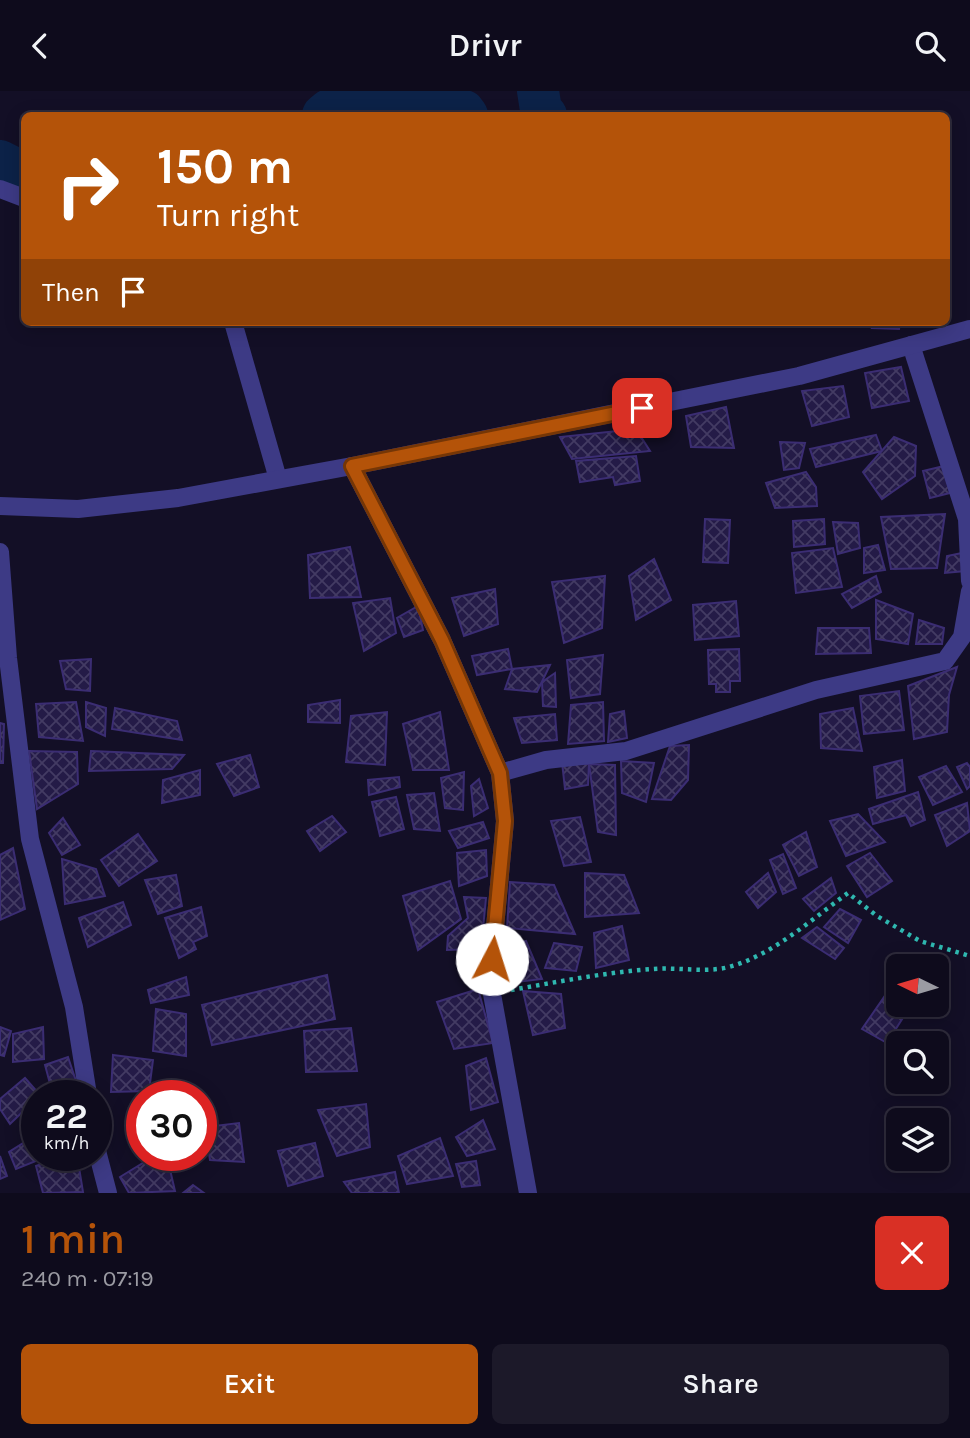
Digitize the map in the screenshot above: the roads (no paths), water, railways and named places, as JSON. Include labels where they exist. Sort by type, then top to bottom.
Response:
[{"type":"street","points":[[0,189],[21,197]]},
{"type":"street","points":[[234,326],[278,479]]},
{"type":"street","points":[[0,506],[78,509],[178,498],[352,466],[799,376],[970,329]]},
{"type":"street","points":[[911,345],[967,519],[970,581]]},
{"type":"street","points":[[352,466],[442,640],[500,773],[505,821],[492,959],[492,994],[528,1193]]},
{"type":"street","points":[[0,552],[8,658],[30,839],[74,1007],[86,1080]]},
{"type":"street","points":[[500,773],[546,760],[626,751],[816,689],[945,661],[962,637],[970,591]]},
{"type":"street","points":[[102,1171],[108,1193]]},
{"type":"waterway","points":[[538,91],[543,112]]},
{"type":"waterway","points":[[327,112],[429,98],[465,112]]},
{"type":"waterway","points":[[0,161],[21,172]]}]
